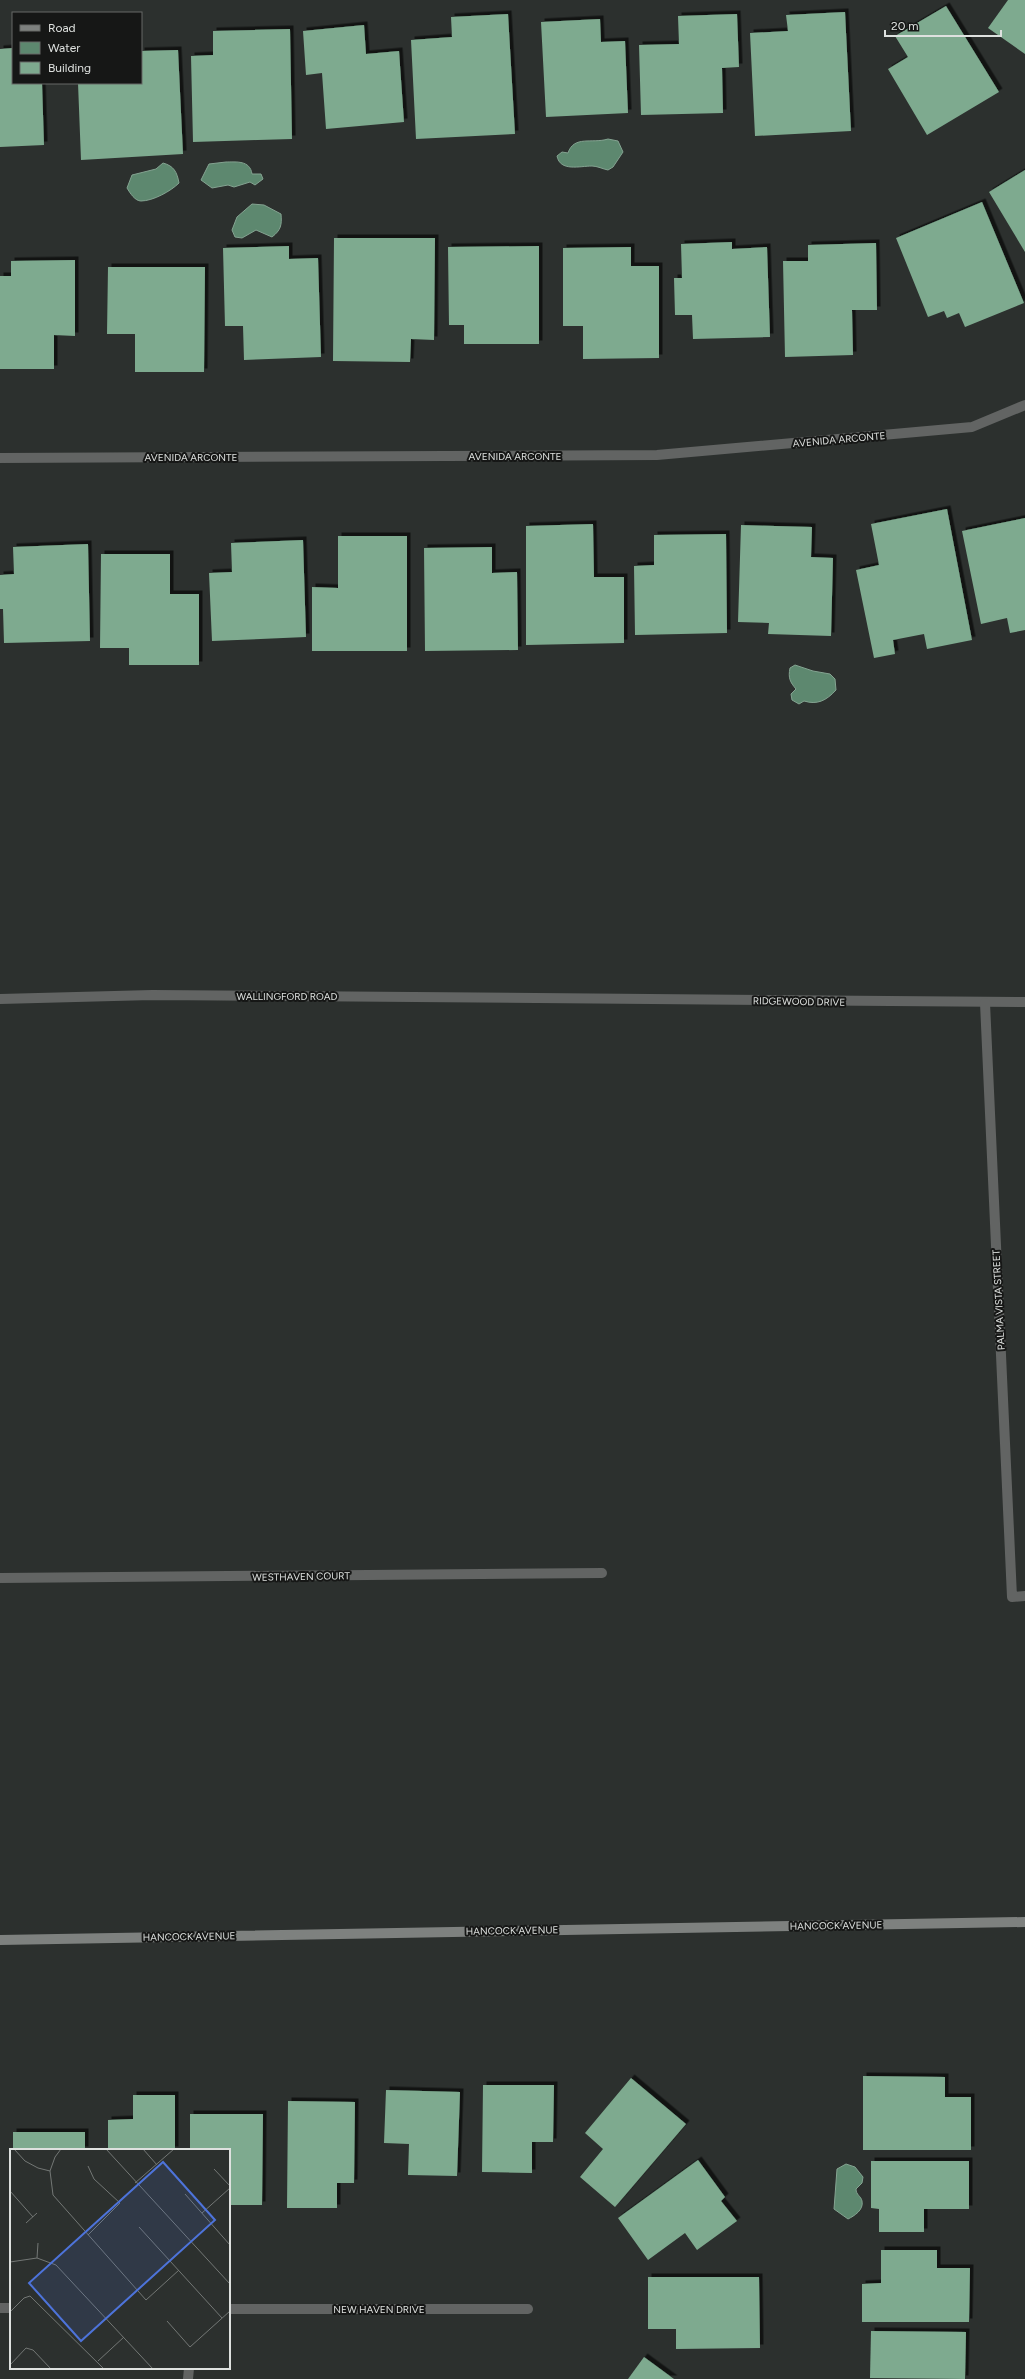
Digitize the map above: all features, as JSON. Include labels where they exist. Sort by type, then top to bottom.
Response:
[{"type":"main road","name":"HANCOCK AVENUE","points":[[0,1940],[1025,1922]]},
{"type":"street","name":"AVENIDA ARCONTE","points":[[0,458],[656,455],[972,427],[1025,405]]},
{"type":"street","name":"WALLINGFORD ROAD","points":[[0,999],[152,995],[573,999]]},
{"type":"street","name":"RIDGEWOOD DRIVE","points":[[573,999],[984,1003],[1025,1002]]},
{"type":"street","name":"PALMA VISTA STREET","points":[[984,1003],[1012,1597],[1025,1596]]},
{"type":"street","name":"WESTHAVEN COURT","points":[[0,1578],[602,1573]]},
{"type":"street","name":"NEW HAVEN DRIVE","points":[[230,2309],[528,2310]]},
{"type":"water","points":[[608,139],[618,141],[623,152],[613,167],[608,170],[594,166],[566,166],[559,161],[557,156],[562,152],[568,153],[571,147],[579,142]]},
{"type":"water","points":[[226,162],[246,164],[251,169],[252,174],[261,174],[263,179],[255,185],[250,182],[234,187],[228,185],[212,188],[201,180],[209,164]]},
{"type":"water","points":[[163,163],[170,166],[174,170],[179,183],[167,192],[156,197],[146,201],[139,201],[127,188],[132,175],[156,169]]},
{"type":"water","points":[[252,204],[264,205],[281,214],[280,227],[272,237],[256,230],[242,238],[235,237],[232,230],[237,217]]},
{"type":"water","points":[[795,665],[813,671],[830,674],[835,679],[836,690],[829,697],[813,703],[804,701],[799,704],[792,700],[791,694],[796,689],[790,680],[789,671],[790,668]]},
{"type":"water","points":[[846,2164],[855,2167],[863,2177],[862,2183],[856,2189],[862,2201],[862,2207],[856,2214],[848,2219],[834,2209],[837,2169]]},
{"type":"building","points":[[1008,0],[1025,0],[1025,54],[988,28]]},
{"type":"building","points":[[946,6],[999,92],[927,135],[888,69],[908,57],[895,36]]},
{"type":"building","points":[[845,12],[851,131],[755,136],[750,33],[788,31],[786,15]]},
{"type":"building","points":[[508,14],[515,134],[416,139],[411,40],[452,37],[451,17]]},
{"type":"building","points":[[737,14],[739,67],[722,68],[723,113],[641,115],[639,45],[679,44],[678,16]]},
{"type":"building","points":[[600,19],[601,42],[625,41],[628,113],[546,117],[541,22]]},
{"type":"building","points":[[364,25],[366,54],[399,51],[404,122],[326,129],[322,73],[306,75],[303,31]]},
{"type":"building","points":[[290,29],[292,139],[193,142],[191,56],[213,55],[213,31]]},
{"type":"building","points":[[12,48],[12,84],[42,84],[44,145],[0,147],[0,49]]},
{"type":"building","points":[[178,50],[183,154],[81,160],[78,84],[142,84],[142,51]]},
{"type":"building","points":[[1025,170],[1025,252],[989,192]]},
{"type":"building","points":[[982,202],[1024,303],[965,327],[959,313],[947,318],[944,311],[928,317],[896,238]]},
{"type":"building","points":[[334,238],[435,238],[434,340],[411,339],[410,362],[333,361]]},
{"type":"building","points":[[732,242],[732,249],[767,247],[770,337],[693,339],[692,315],[675,315],[674,278],[682,278],[681,244]]},
{"type":"building","points":[[876,243],[877,310],[852,310],[853,355],[785,357],[783,261],[808,261],[808,245]]},
{"type":"building","points":[[289,246],[289,259],[318,258],[321,357],[244,360],[243,326],[225,326],[223,248]]},
{"type":"building","points":[[539,246],[539,344],[464,344],[464,325],[449,325],[448,247]]},
{"type":"building","points":[[631,247],[631,266],[659,266],[659,358],[583,359],[583,326],[563,326],[563,248]]},
{"type":"building","points":[[75,260],[75,336],[54,335],[54,369],[0,369],[0,276],[11,276],[11,261]]},
{"type":"building","points":[[108,267],[205,267],[204,372],[135,372],[135,334],[107,334]]},
{"type":"building","points":[[947,509],[972,640],[927,649],[924,634],[893,640],[895,654],[874,658],[856,570],[879,565],[871,524]]},
{"type":"building","points":[[1025,518],[1025,630],[1010,633],[1007,618],[981,624],[962,531]]},
{"type":"building","points":[[593,524],[594,577],[624,577],[624,643],[526,645],[526,526]]},
{"type":"building","points":[[741,525],[812,527],[811,557],[833,558],[831,636],[768,634],[769,623],[738,622]]},
{"type":"building","points":[[726,534],[727,633],[635,635],[634,566],[654,565],[654,535]]},
{"type":"building","points":[[338,536],[407,536],[407,651],[312,651],[312,587],[338,588]]},
{"type":"building","points":[[303,540],[306,637],[212,641],[209,573],[232,572],[231,543]]},
{"type":"building","points":[[88,544],[90,641],[4,643],[3,609],[0,609],[0,575],[14,574],[13,547]]},
{"type":"building","points":[[492,547],[492,573],[517,572],[518,650],[425,651],[424,548]]},
{"type":"building","points":[[101,554],[170,554],[170,594],[199,594],[199,665],[129,665],[129,648],[100,648]]},
{"type":"building","points":[[863,2076],[945,2077],[945,2097],[971,2097],[971,2150],[863,2150]]},
{"type":"building","points":[[631,2078],[686,2124],[615,2207],[580,2177],[603,2149],[585,2133]]},
{"type":"building","points":[[483,2085],[554,2085],[553,2142],[532,2142],[532,2173],[482,2172]]},
{"type":"building","points":[[386,2090],[460,2092],[457,2176],[408,2175],[409,2144],[384,2143]]},
{"type":"building","points":[[133,2095],[175,2095],[175,2149],[108,2149],[108,2120],[133,2119]]},
{"type":"building","points":[[288,2101],[355,2102],[354,2183],[337,2183],[337,2208],[287,2208]]},
{"type":"building","points":[[190,2114],[263,2114],[262,2205],[230,2205],[230,2149],[190,2149]]},
{"type":"building","points":[[13,2132],[85,2132],[85,2149],[13,2149]]},
{"type":"building","points":[[698,2160],[725,2197],[721,2201],[737,2221],[697,2250],[685,2233],[648,2260],[618,2218]]},
{"type":"building","points":[[871,2161],[969,2161],[969,2209],[924,2209],[924,2232],[879,2232],[879,2209],[871,2208]]},
{"type":"building","points":[[881,2250],[937,2250],[937,2268],[970,2268],[969,2322],[862,2322],[862,2284],[881,2283]]},
{"type":"building","points":[[648,2277],[759,2277],[760,2348],[676,2349],[676,2329],[648,2329]]},
{"type":"building","points":[[871,2331],[966,2332],[965,2379],[870,2378]]},
{"type":"building","points":[[644,2357],[674,2379],[628,2379]]}]
